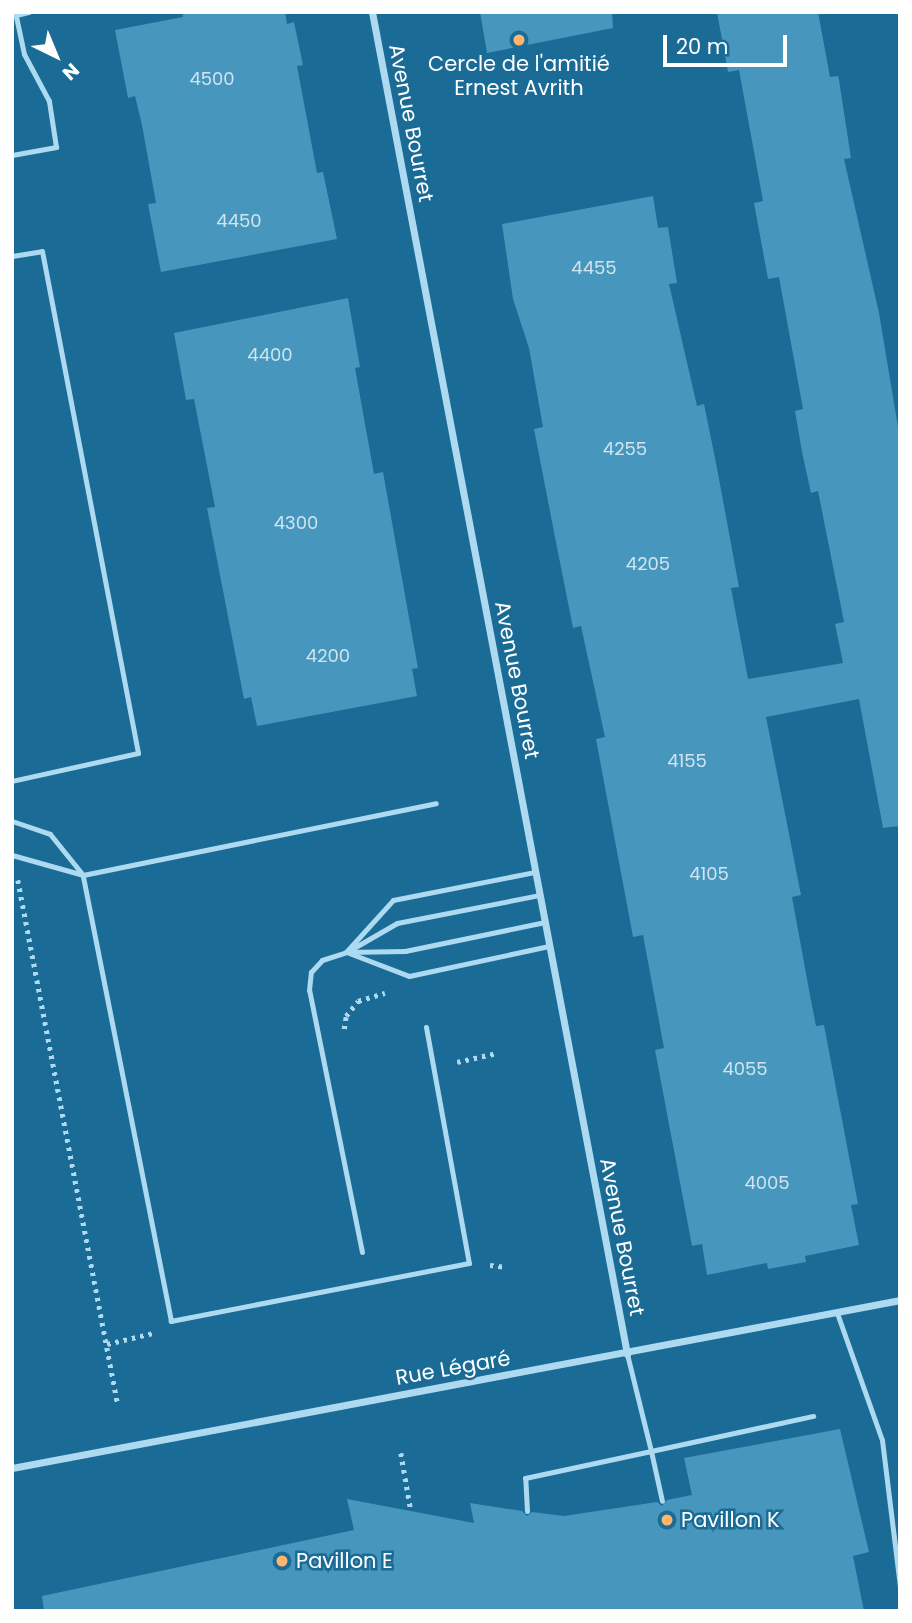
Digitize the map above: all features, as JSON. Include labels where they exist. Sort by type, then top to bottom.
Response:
[{"type":"street","name":"Avenue Bourret","points":[[372,12],[627,1354]]},
{"type":"street","name":"Rue Légaré","points":[[12,1468],[627,1354],[900,1300]]},
{"type":"lane","points":[[12,155],[55,146],[49,101],[24,54],[16,15],[29,12]]},
{"type":"lane","points":[[12,256],[42,251],[138,753],[12,780]]},
{"type":"lane","points":[[12,855],[83,875],[436,803]]},
{"type":"lane","points":[[12,821],[50,834],[83,875],[171,1321],[469,1263],[426,1027]]},
{"type":"lane","points":[[346,952],[393,900],[535,872]]},
{"type":"lane","points":[[362,1252],[309,990],[316,965],[346,952],[397,923],[540,895]]},
{"type":"lane","points":[[346,952],[405,951],[545,922]]},
{"type":"lane","points":[[346,952],[409,976],[549,946]]},
{"type":"lane","points":[[837,1312],[882,1440],[900,1587]]},
{"type":"lane","points":[[627,1354],[662,1501]]},
{"type":"lane","points":[[527,1511],[525,1478],[813,1416]]},
{"type":"path","points":[[16,870],[118,1405]]},
{"type":"path","points":[[345,1038],[346,1016],[358,1001],[390,992]]},
{"type":"path","points":[[433,1067],[497,1053]]},
{"type":"path","points":[[107,1344],[146,1337]]},
{"type":"path","points":[[401,1453],[411,1511]]},
{"type":"building","points":[[182,12],[285,12],[287,24],[294,22],[303,65],[297,66],[317,173],[323,172],[337,239],[161,272],[148,204],[156,203],[142,125],[135,96],[128,98],[115,30],[183,17]]},
{"type":"building","name":"Cercle de l'amitié Ernest Avrith","points":[[480,12],[612,12],[613,28],[487,53]]},
{"type":"building","points":[[717,12],[818,12],[830,77],[838,76],[839,80],[851,158],[844,159],[879,313],[900,439],[900,826],[883,828],[859,699],[766,717],[801,895],[792,897],[809,990],[816,1026],[824,1025],[858,1204],[851,1205],[859,1245],[805,1256],[806,1262],[768,1269],[767,1263],[707,1275],[702,1244],[692,1246],[655,1050],[664,1048],[643,935],[633,937],[596,739],[605,737],[581,626],[573,628],[534,429],[543,427],[529,348],[513,299],[502,224],[653,196],[658,228],[668,227],[677,283],[669,284],[697,406],[704,404],[717,468],[739,587],[731,588],[748,679],[843,663],[835,624],[844,622],[818,491],[811,493],[802,452],[795,411],[803,409],[779,277],[768,279],[754,203],[763,201],[739,70],[728,72]]},
{"type":"building","points":[[348,298],[360,367],[355,368],[374,474],[383,472],[418,668],[412,669],[417,696],[257,726],[251,697],[244,699],[207,508],[215,507],[194,399],[186,400],[174,333]]},
{"type":"building","name":"Pavillon K","points":[[840,1429],[869,1552],[853,1556],[864,1611],[44,1611],[42,1596],[354,1530],[347,1499],[474,1523],[470,1503],[522,1511],[527,1516],[532,1512],[564,1516],[657,1502],[662,1506],[667,1500],[692,1495],[684,1458]]},
{"type":"place","name":"Cercle de l'amitié Ernest Avrith","points":[[519,40]]},
{"type":"place","name":"Pavillon K","points":[[667,1520]]},
{"type":"place","name":"Pavillon E","points":[[282,1561]]}]
